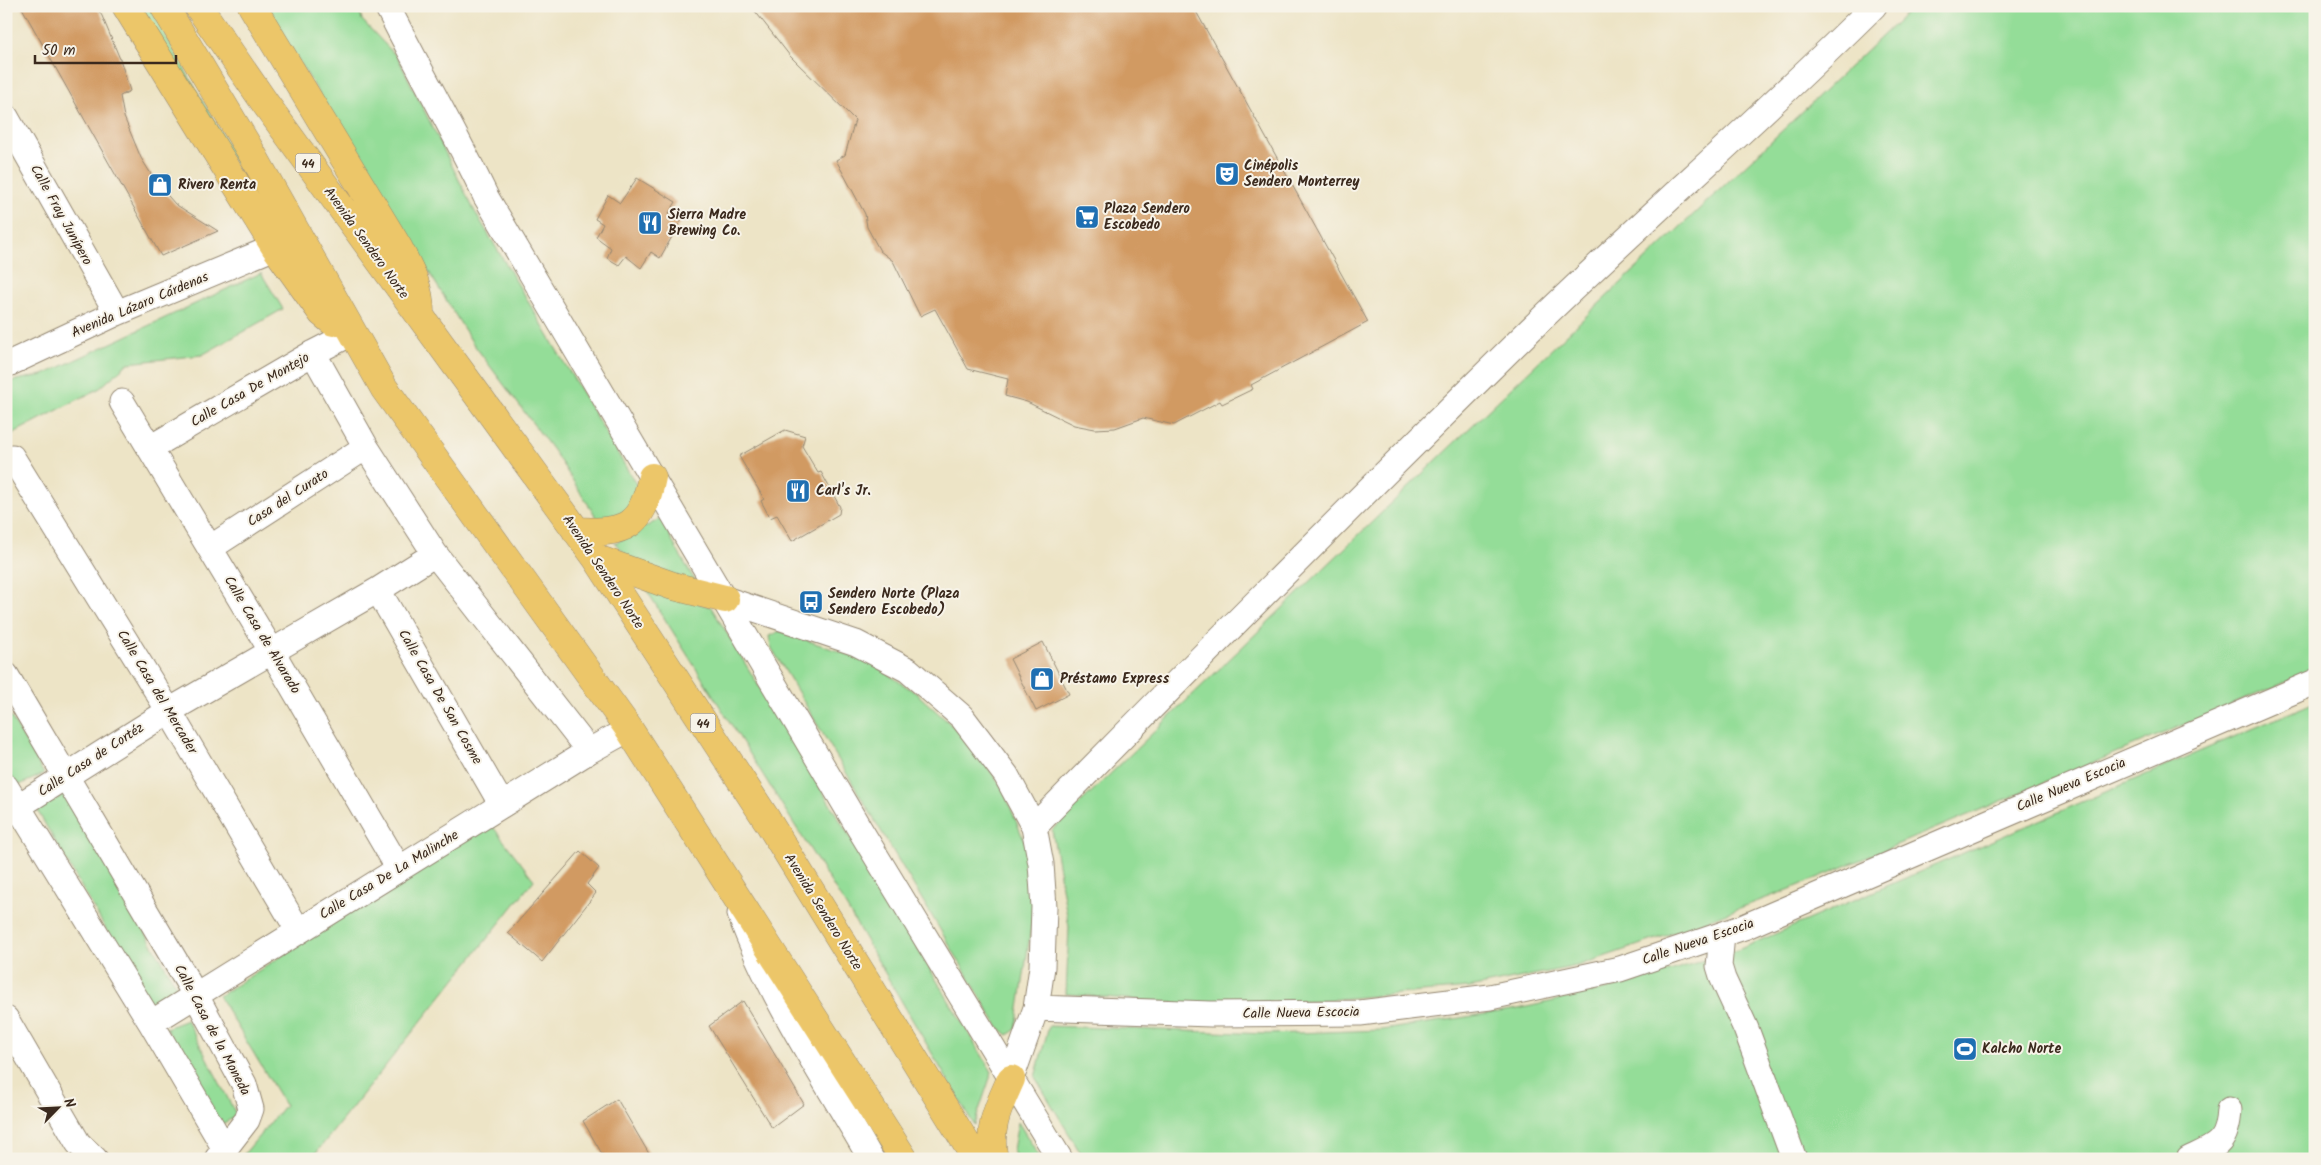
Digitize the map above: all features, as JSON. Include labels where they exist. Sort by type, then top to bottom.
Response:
[{"type":"main road","points":[[126,6],[276,247],[322,313],[337,325],[351,332]]},
{"type":"main road","points":[[164,6],[250,150],[384,388],[629,730],[904,1159]]},
{"type":"main road","name":"Avenida Sendero Norte","points":[[198,6],[265,103],[597,559],[766,820],[976,1159]]},
{"type":"main road","points":[[252,6],[398,247],[413,275],[420,297],[420,317]]},
{"type":"main road","points":[[576,531],[601,533],[620,529],[635,521],[647,502],[652,477]]},
{"type":"main road","points":[[597,559],[673,586],[725,599]]},
{"type":"main road","points":[[994,1159],[991,1130],[1011,1079]]},
{"type":"street","points":[[387,6],[421,74],[463,148],[486,196],[859,828],[1060,1159]]},
{"type":"street","points":[[1034,827],[1195,662],[1532,329],[1755,122],[1874,6]]},
{"type":"street","name":"Calle Fray Junípero","points":[[6,117],[117,313]]},
{"type":"street","name":"Avenida Lázaro Cárdenas","points":[[6,364],[117,313],[276,247]]},
{"type":"street","name":"Calle Casa De Montejo","points":[[150,448],[351,332]]},
{"type":"street","points":[[313,353],[366,447],[435,554],[589,751]]},
{"type":"street","name":"Calle Casa de Alvarado","points":[[122,402],[271,650],[399,869]]},
{"type":"street","name":"Casa del Curato","points":[[210,548],[366,447]]},
{"type":"street","name":"Calle Casa del Mercader","points":[[12,457],[169,711],[298,930]]},
{"type":"street","name":"Calle Casa de Cortéz","points":[[10,803],[66,777],[169,711],[271,650],[378,590],[435,554]]},
{"type":"street","name":"Calle Casa De San Cosme","points":[[378,590],[502,805]]},
{"type":"street","points":[[725,599],[856,643],[908,670],[962,717],[1006,776],[1034,827],[1041,864],[1044,907],[1042,967],[1036,1008],[1011,1079]]},
{"type":"street","name":"Calle Casa de la Moneda","points":[[6,675],[196,996],[249,1098],[250,1109],[247,1120],[221,1154],[150,1023],[10,803]]},
{"type":"street","name":"Calle Nueva Escocia","points":[[1036,1008],[1201,1014],[1360,1013],[1490,997],[1611,971],[1722,935],[2315,682]]},
{"type":"street","name":"Calle Casa De La Malinche","points":[[150,1023],[589,751],[629,730]]},
{"type":"street","points":[[731,888],[752,949],[871,1159]]},
{"type":"street","points":[[1722,935],[1719,966],[1723,979],[1750,1038],[1794,1159]]},
{"type":"street","points":[[6,1018],[79,1154]]},
{"type":"street","points":[[2189,1159],[2217,1146],[2224,1138],[2230,1110]]},
{"type":"green space","points":[[138,6],[149,6],[272,223]]},
{"type":"green space","points":[[265,6],[359,6],[362,20],[398,58],[474,210],[640,491],[629,511],[624,515],[614,518],[597,518],[555,453],[472,342]]},
{"type":"green space","points":[[1914,6],[2315,6],[2315,670],[1793,888],[1668,935],[1577,966],[1469,988],[1327,1000],[1186,1004],[1066,994],[1069,927],[1052,830],[1584,318]]},
{"type":"green space","points":[[261,273],[283,309],[202,355],[128,363],[100,388],[6,437],[6,382],[43,375]]},
{"type":"green space","points":[[662,518],[672,541],[698,586],[628,557],[615,543]]},
{"type":"green space","points":[[644,586],[711,607],[992,1072],[974,1125],[847,908]]},
{"type":"green space","points":[[780,631],[870,662],[916,693],[967,739],[1002,787],[1028,850],[1034,907],[1016,1029],[1008,1035],[999,1028],[771,647],[769,636]]},
{"type":"green space","points":[[2315,702],[2315,1159],[1084,1159],[1035,1077],[1049,1026],[1268,1034],[1382,1030],[1518,1009],[1625,985],[1740,949]]},
{"type":"green space","points":[[6,708],[44,774],[17,786],[6,768]]},
{"type":"green space","points":[[65,794],[180,992],[152,1009],[37,810]]},
{"type":"green space","points":[[490,823],[534,880],[311,1159],[240,1159],[285,1105],[219,996]]},
{"type":"green space","points":[[187,1020],[237,1116],[220,1125],[166,1028]]},
{"type":"green space","points":[[1018,1122],[1041,1159],[1016,1159],[1013,1150]]},
{"type":"building","points":[[21,6],[96,6],[120,59],[130,91],[120,96],[124,117],[141,158],[156,182],[175,204],[218,231],[161,256]]},
{"type":"building","name":"Plaza Sendero Escobedo","points":[[751,6],[1193,6],[1368,322],[1251,385],[1253,389],[1222,404],[1220,401],[1174,425],[1143,418],[1115,428],[1095,429],[1074,425],[1027,402],[1005,396],[1008,379],[968,369],[935,309],[920,316],[893,261],[880,251],[867,227],[865,214],[836,160],[845,155],[855,120],[790,56]]},
{"type":"building","points":[[637,178],[676,202],[669,213],[682,219],[660,258],[651,252],[641,268],[626,256],[619,265],[607,258],[611,248],[596,237],[603,224],[595,219],[608,195],[620,203]]},
{"type":"building","name":"Carl's Jr.","points":[[785,430],[805,436],[802,446],[818,473],[821,472],[840,507],[839,514],[792,541],[777,515],[770,518],[761,501],[764,499],[739,456]]},
{"type":"building","points":[[1043,642],[1069,694],[1036,711],[1010,659]]},
{"type":"building","points":[[580,851],[599,868],[587,884],[596,893],[542,962],[508,933]]},
{"type":"building","points":[[743,1001],[804,1104],[772,1128],[709,1026]]},
{"type":"building","points":[[617,1099],[652,1159],[605,1159],[583,1121]]},
{"type":"place","name":"Cinépolis Sendero Monterrey","points":[[1227,174]]},
{"type":"place","name":"Rivero Renta","points":[[160,185]]},
{"type":"place","name":"Plaza Sendero Escobedo","points":[[1087,217]]},
{"type":"place","name":"Sierra Madre Brewing Co.","points":[[650,223]]},
{"type":"place","name":"Carl's Jr.","points":[[798,491]]},
{"type":"place","name":"Sendero Norte (Plaza Sendero Escobedo)","points":[[811,602]]},
{"type":"place","name":"Préstamo Express","points":[[1042,679]]},
{"type":"place","name":"Kalcho Norte","points":[[1965,1049]]}]
